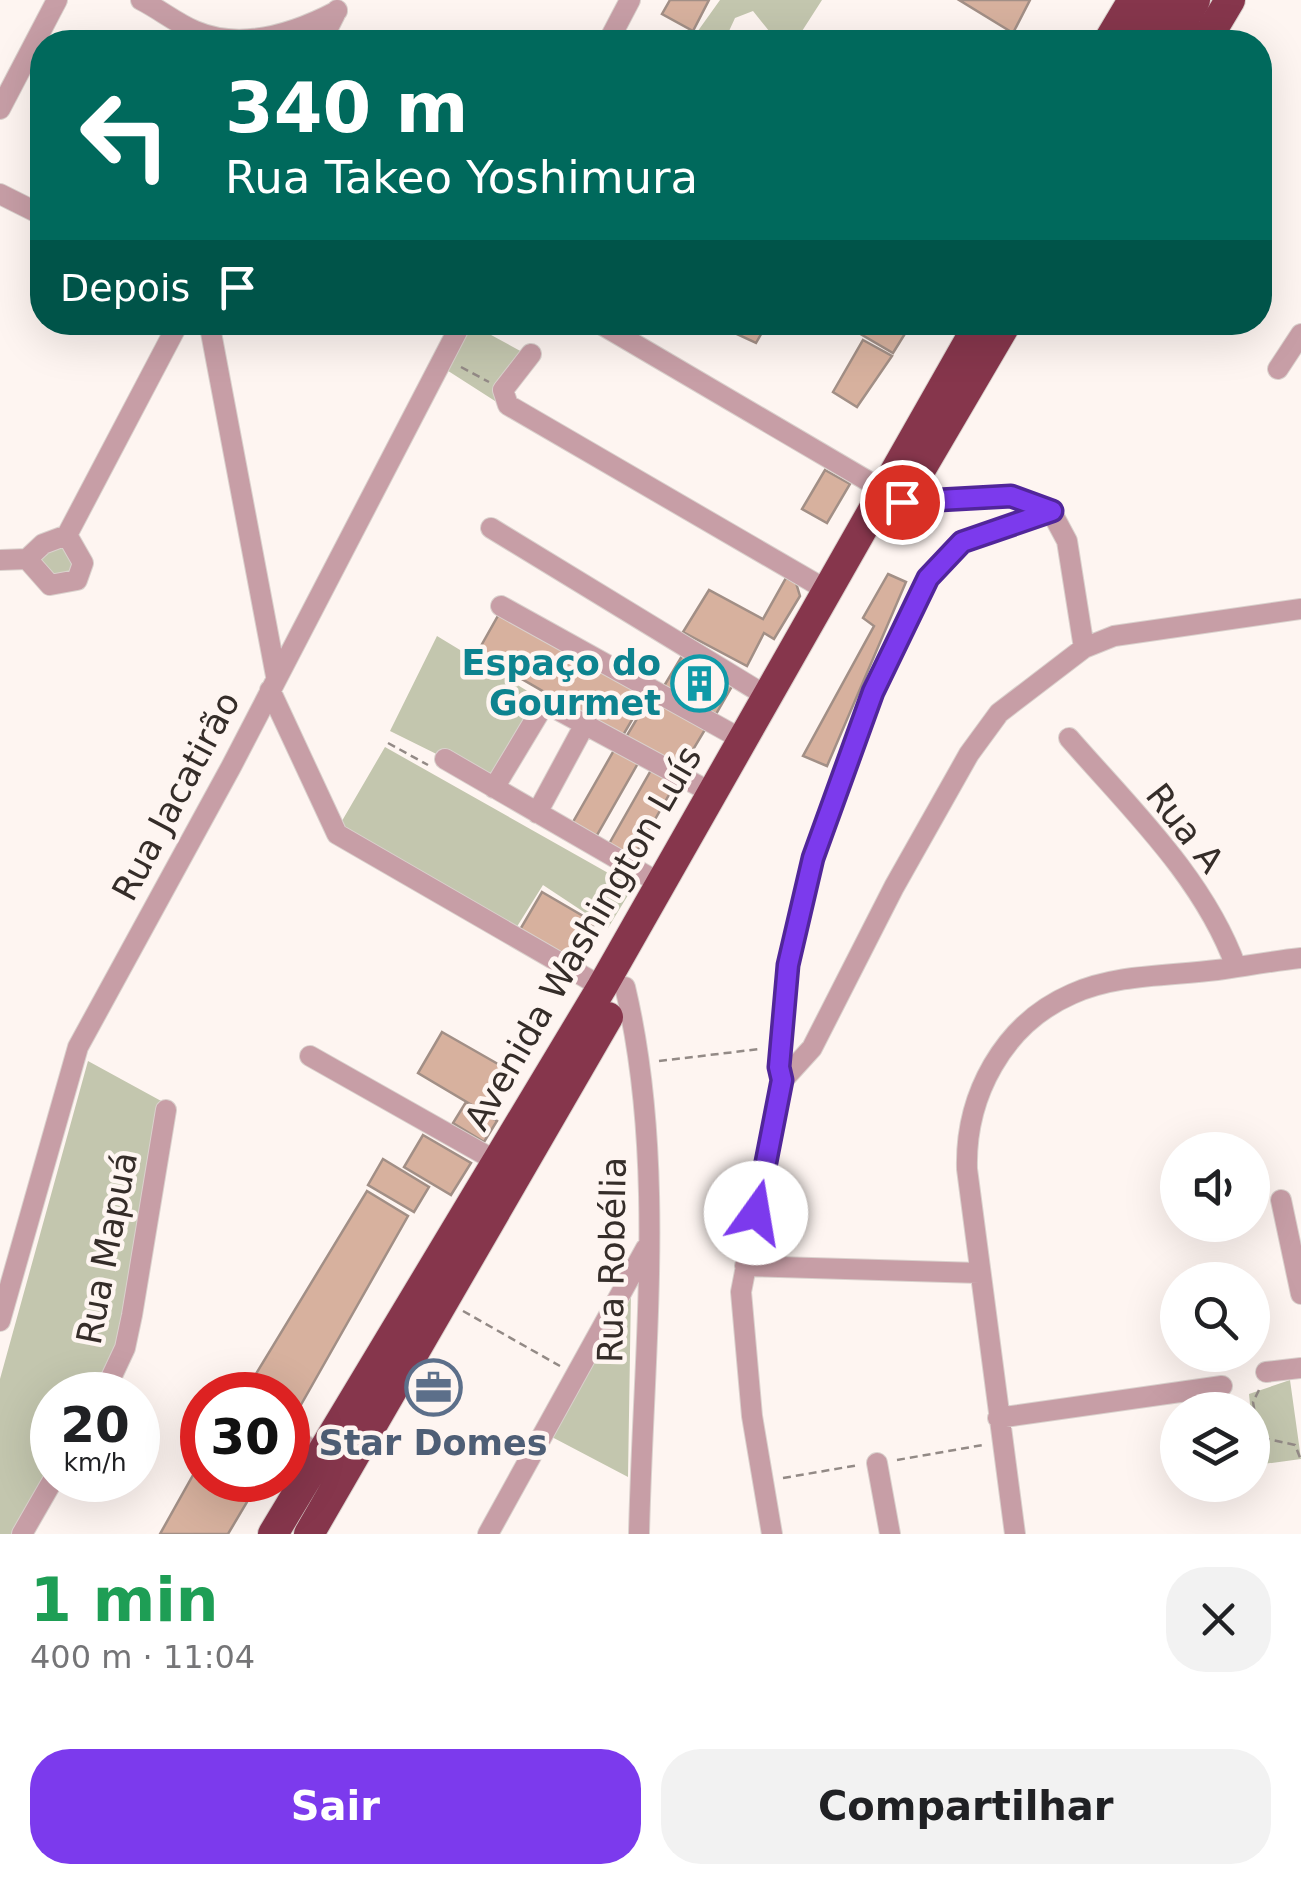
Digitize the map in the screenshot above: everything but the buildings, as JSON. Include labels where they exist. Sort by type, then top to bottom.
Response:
[{"type":"highway","points":[[1115,30],[1133,0]]},
{"type":"highway","points":[[1148,30],[1165,0]]},
{"type":"highway","points":[[1177,30],[1195,0]]},
{"type":"highway","points":[[1211,30],[1230,0]]},
{"type":"highway","points":[[931,408],[959,335]]},
{"type":"highway","name":"Avenida Washington Luís","points":[[309,1534],[893,496],[931,408],[973,335]]},
{"type":"highway","name":"Avenida Washington Luís","points":[[273,1534],[496,1161],[614,987],[661,884],[830,592],[1000,335]]},
{"type":"highway","points":[[991,351],[1007,335]]},
{"type":"street","points":[[41,30],[57,0]]},
{"type":"street","points":[[141,0],[193,30]]},
{"type":"street","points":[[614,30],[630,0]]},
{"type":"street","points":[[292,30],[340,5]]},
{"type":"street","points":[[327,30],[340,5]]},
{"type":"street","points":[[0,109],[30,52]]},
{"type":"street","points":[[0,194],[30,209]]},
{"type":"street","points":[[1278,369],[1301,334]]},
{"type":"street","points":[[0,560],[27,559],[43,544],[67,535],[109,436],[171,335]]},
{"type":"street","points":[[211,335],[273,683],[337,834],[614,987]]},
{"type":"street","name":"Rua Jacatirão","points":[[0,1321],[78,1047],[455,335]]},
{"type":"street","points":[[624,335],[893,496],[1011,496],[1052,511],[1067,541],[1084,648]]},
{"type":"street","points":[[530,354],[504,390],[504,401],[830,592]]},
{"type":"street","points":[[772,1534],[749,1392],[742,1292],[782,1080],[788,965],[813,858],[866,710],[928,578],[962,542],[1052,511]]},
{"type":"street","points":[[491,528],[768,697]]},
{"type":"street","points":[[27,559],[50,585],[78,580],[83,563],[67,535]]},
{"type":"street","points":[[501,606],[743,740]]},
{"type":"street","points":[[782,1080],[812,1048],[894,887],[983,732],[1031,685],[1084,648],[1114,636],[1301,609]]},
{"type":"street","points":[[494,788],[539,707],[552,704],[712,793]]},
{"type":"street","points":[[537,813],[585,724]]},
{"type":"street","name":"Rua A","points":[[1069,738],[1168,851],[1227,942],[1236,967]]},
{"type":"street","points":[[444,759],[661,884]]},
{"type":"street","points":[[1015,1534],[979,1273],[968,1138],[984,1083],[1010,1039],[1048,1008],[1093,986],[1301,958]]},
{"type":"street","name":"Rua Robélia","points":[[614,987],[640,1064],[646,1128],[639,1534]]},
{"type":"street","points":[[310,1056],[496,1161]]},
{"type":"street","name":"Rua Mapuá","points":[[113,1372],[132,1316],[166,1110]]},
{"type":"street","points":[[1280,1200],[1301,1294]]},
{"type":"street","points":[[488,1534],[573,1373],[646,1248]]},
{"type":"street","points":[[745,1266],[979,1273]]},
{"type":"street","points":[[1270,1372],[1301,1368]]},
{"type":"street","points":[[998,1418],[1222,1386]]},
{"type":"street","points":[[310,1449],[318,1454]]},
{"type":"street","points":[[877,1463],[890,1534]]},
{"type":"street","points":[[22,1534],[40,1502]]},
{"type":"path","points":[[444,357],[504,390]]},
{"type":"path","points":[[640,1064],[781,1045]]},
{"type":"path","points":[[444,1300],[573,1373]]},
{"type":"path","points":[[1266,1372],[1253,1402],[1259,1437],[1295,1445],[1301,1460]]},
{"type":"green space","points":[[720,0],[822,0],[803,30],[768,30],[753,11],[735,18],[730,30],[699,30]]},
{"type":"green space","points":[[462,335],[491,335],[524,353],[495,401],[442,367]]},
{"type":"green space","points":[[60,541],[77,571],[47,579],[39,555]]},
{"type":"green space","points":[[437,636],[539,698],[493,782],[390,731]]},
{"type":"green space","points":[[385,747],[633,887],[608,928],[543,885],[513,933],[339,826]]},
{"type":"green space","points":[[88,1061],[163,1102],[115,1358],[107,1372],[30,1372],[33,1502],[15,1534],[0,1534],[0,1379]]},
{"type":"green space","points":[[631,1290],[628,1477],[550,1436]]},
{"type":"green space","points":[[1290,1380],[1301,1459],[1270,1463],[1270,1392],[1255,1392]]},
{"type":"place","name":"Espaço do Gourmet","points":[[700,683]]},
{"type":"place","name":"Star Domes","points":[[433,1387]]},
{"type":"route","points":[[756,1213],[782,1080],[779,1067],[788,965],[803,893],[844,766],[873,692],[928,578],[948,552],[977,534],[1052,511],[1011,496],[902,502]]}]
